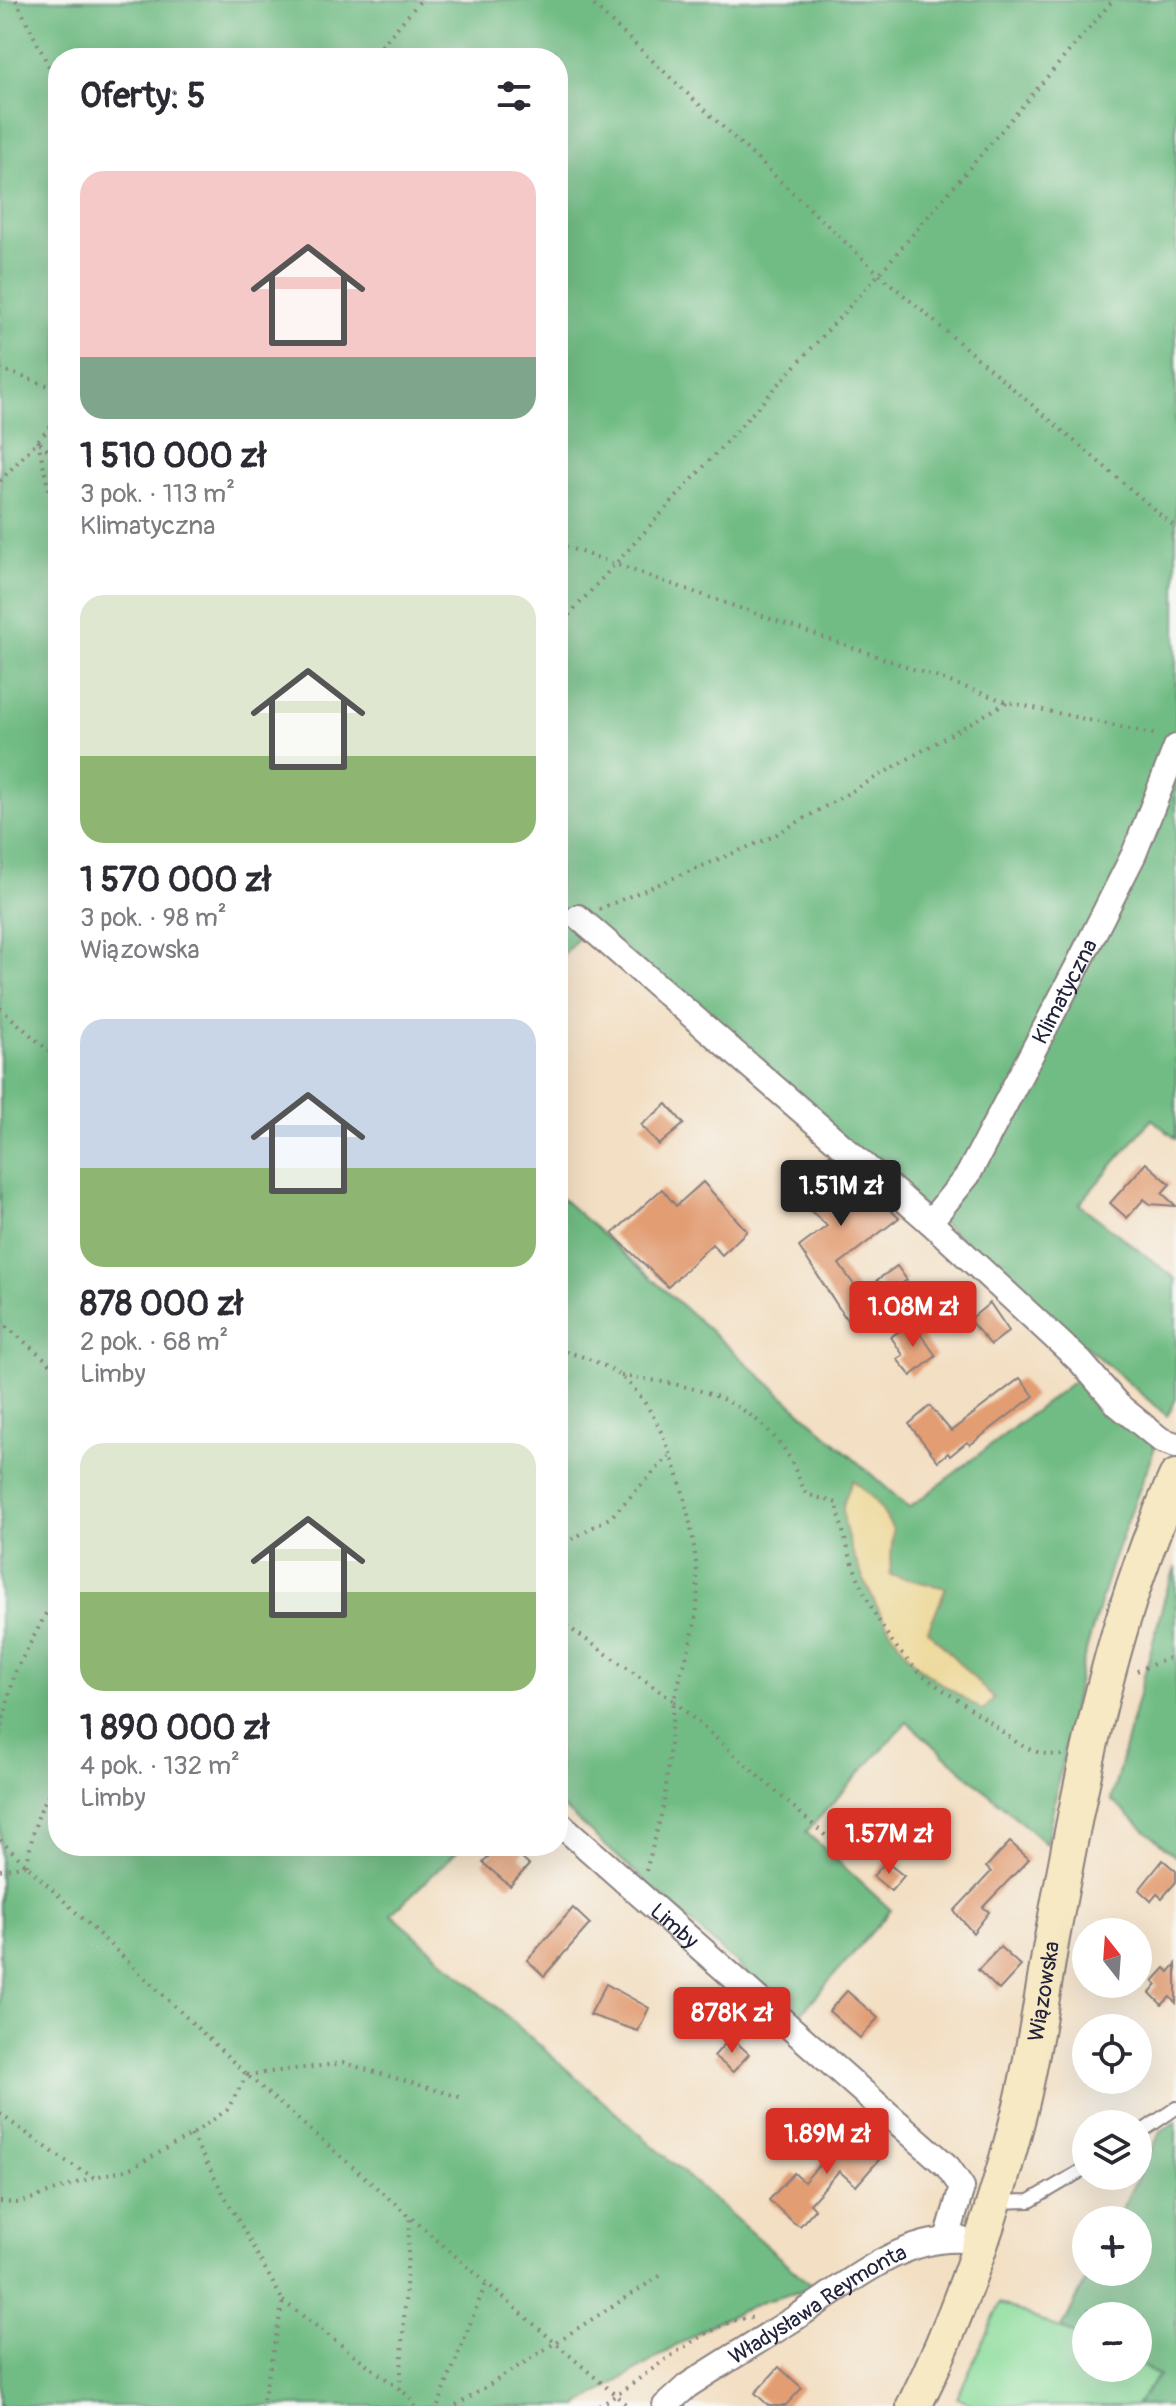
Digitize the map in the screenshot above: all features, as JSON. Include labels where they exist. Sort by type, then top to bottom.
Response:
[{"type":"main road","name":"Wiązowska","points":[[914,2406],[958,2307],[995,2201],[1020,2108],[1085,1762],[1130,1598],[1176,1477]]},
{"type":"street","name":"Klimatyczna","points":[[930,1222],[968,1175],[1134,854],[1168,741]]},
{"type":"street","points":[[578,917],[930,1222],[1081,1362],[1118,1405],[1161,1440],[1176,1445]]},
{"type":"street","name":"Limby","points":[[568,1831],[948,2167],[962,2187],[947,2239]]},
{"type":"street","name":"Władysława Reymonta","points":[[665,2406],[687,2386],[875,2266],[912,2247],[947,2239],[984,2238]]},
{"type":"lane","points":[[1152,2124],[1176,2108]]},
{"type":"lane","points":[[995,2201],[1030,2201],[1072,2176]]},
{"type":"path","points":[[16,0],[48,65]]},
{"type":"path","points":[[380,48],[421,0]]},
{"type":"path","points":[[588,0],[879,274],[1176,528]]},
{"type":"path","points":[[568,615],[614,561],[879,274],[1113,0]]},
{"type":"path","points":[[0,369],[48,386]]},
{"type":"path","points":[[0,481],[48,430]]},
{"type":"path","points":[[38,441],[48,450]]},
{"type":"path","points":[[38,441],[48,487]]},
{"type":"path","points":[[568,547],[1007,702],[1168,741]]},
{"type":"path","points":[[578,917],[772,837],[1007,702]]},
{"type":"path","points":[[0,1008],[48,1050]]},
{"type":"path","points":[[0,1321],[48,1362]]},
{"type":"path","points":[[568,1352],[585,1356],[621,1376],[649,1408],[669,1456],[692,1527],[697,1606],[674,1701],[664,1805],[640,1895]]},
{"type":"path","points":[[621,1376],[686,1384],[749,1412],[785,1450],[806,1494],[837,1503],[844,1539],[864,1590],[896,1647],[914,1668],[1035,1755],[1068,1755]]},
{"type":"path","points":[[568,1541],[611,1517],[669,1456]]},
{"type":"path","points":[[0,1734],[15,1672],[48,1610]]},
{"type":"path","points":[[568,1627],[674,1701],[826,1836],[864,1846],[921,1836],[950,1842]]},
{"type":"path","points":[[1107,1677],[1136,1672],[1176,1655]]},
{"type":"path","points":[[27,1865],[34,1829],[48,1795]]},
{"type":"path","points":[[0,1840],[247,2075],[628,2406]]},
{"type":"path","points":[[0,1870],[27,1865]]},
{"type":"path","points":[[247,2075],[344,2063],[463,2098]]},
{"type":"path","points":[[0,2202],[19,2203],[94,2177],[130,2169],[191,2135],[227,2110],[247,2075]]},
{"type":"path","points":[[0,2114],[64,2160],[94,2177]]},
{"type":"path","points":[[191,2135],[283,2301],[400,2389],[415,2406]]},
{"type":"path","points":[[400,2389],[410,2217]]},
{"type":"path","points":[[456,2406],[663,2274]]},
{"type":"path","points":[[438,2406],[486,2283]]},
{"type":"path","points":[[262,2406],[283,2301]]},
{"type":"path","points":[[599,2406],[695,2340],[744,2317],[790,2321]]},
{"type":"green space","points":[[0,0],[1176,0],[1176,1139],[1152,1119],[1079,1204],[1176,1279],[1176,1399],[1167,1416],[592,922],[568,950],[568,48],[48,48],[48,1856],[452,1856],[391,1914],[814,2288],[765,2301],[717,2321],[578,2406],[0,2406]]},
{"type":"green space","points":[[568,1204],[909,1508],[1078,1378],[1155,1447],[1111,1566],[1081,1668],[1046,1844],[907,1722],[806,1832],[891,1910],[797,2018],[568,1812]]},
{"type":"green space","points":[[1176,1567],[1176,1857],[1111,1800],[1167,1589]]},
{"type":"green space","points":[[1176,2122],[1176,2406],[1136,2406],[1159,2375],[1152,2371],[1152,2302],[1075,2302],[1083,2286],[1152,2286],[1152,2206],[1123,2206],[1131,2190],[1152,2190],[1152,2149],[1161,2131]]},
{"type":"green space","points":[[1000,2303],[1072,2334],[1072,2382],[1152,2382],[1152,2371],[1159,2374],[1136,2406],[976,2406],[957,2398]]},
{"type":"green space","points":[[1072,2308],[1072,2333],[1062,2328]]},
{"type":"sand","points":[[853,1480],[876,1501],[893,1529],[890,1575],[946,1588],[928,1630],[994,1699],[983,1711],[917,1665],[881,1614],[859,1569],[845,1526],[843,1506]]},
{"type":"building","points":[[667,1104],[684,1124],[659,1145],[641,1125]]},
{"type":"building","points":[[830,1155],[899,1218],[839,1264],[868,1304],[847,1320],[799,1247],[827,1226],[794,1195]]},
{"type":"building","points":[[1146,1163],[1170,1184],[1162,1193],[1176,1206],[1150,1204],[1144,1199],[1127,1218],[1110,1203]]},
{"type":"building","points":[[703,1182],[747,1231],[722,1255],[712,1244],[668,1287],[612,1234],[662,1189],[676,1206]]},
{"type":"building","points":[[897,1266],[907,1280],[886,1294],[877,1280]]},
{"type":"building","points":[[990,1303],[1009,1331],[991,1345],[969,1320]]},
{"type":"building","points":[[912,1322],[936,1356],[911,1376],[897,1359],[903,1355],[891,1337]]},
{"type":"building","points":[[1020,1378],[1034,1396],[970,1445],[967,1442],[938,1461],[909,1424],[930,1406],[951,1431]]},
{"type":"building","points":[[1010,1842],[1029,1859],[983,1907],[989,1912],[973,1933],[954,1911],[991,1872],[986,1867]]},
{"type":"building","points":[[489,1856],[519,1856],[529,1865],[510,1886],[483,1863]]},
{"type":"building","points":[[1163,1860],[1176,1871],[1176,1882],[1162,1898],[1157,1894],[1151,1901],[1139,1890]]},
{"type":"building","points":[[886,1862],[904,1876],[891,1891],[873,1876]]},
{"type":"building","points":[[573,1908],[590,1924],[544,1976],[527,1960]]},
{"type":"building","points":[[1000,1947],[1021,1966],[999,1990],[978,1970]]},
{"type":"building","points":[[1176,1964],[1176,2003],[1170,1997],[1162,2005],[1152,1995],[1157,1985],[1153,1981],[1165,1968],[1169,1972]]},
{"type":"building","points":[[606,1984],[649,2008],[638,2031],[590,2015]]},
{"type":"building","points":[[847,1991],[878,2018],[860,2038],[829,2011]]},
{"type":"building","points":[[731,2037],[749,2054],[733,2072],[714,2056]]},
{"type":"building","points":[[851,2129],[864,2142],[868,2138],[884,2154],[856,2186],[839,2171],[810,2204],[815,2209],[800,2226],[793,2222],[769,2200],[794,2173],[804,2182]]},
{"type":"building","points":[[779,2367],[802,2388],[785,2406],[769,2406],[755,2393]]}]
